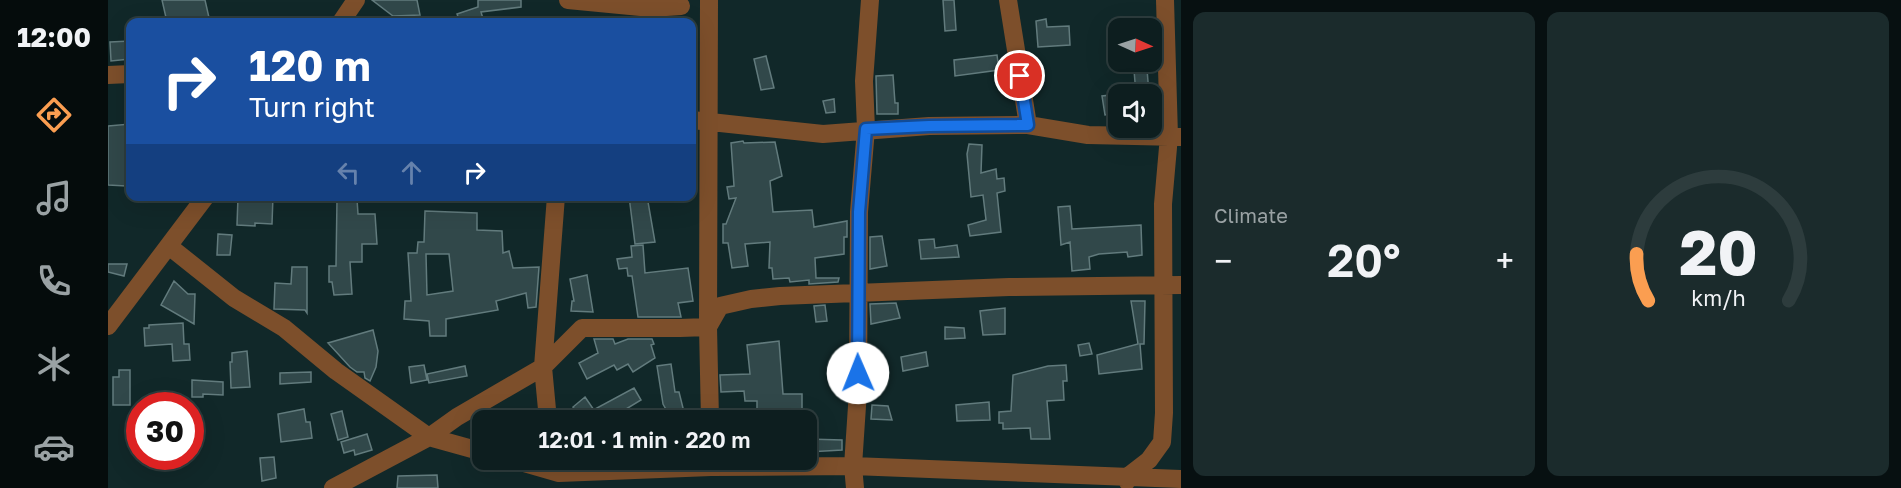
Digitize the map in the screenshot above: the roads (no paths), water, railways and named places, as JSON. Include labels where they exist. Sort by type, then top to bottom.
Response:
[{"type":"street","points":[[344,18],[356,0]]},
{"type":"street","points":[[568,0],[651,8],[677,3],[696,18]]},
{"type":"street","points":[[709,0],[700,121],[710,410]]},
{"type":"street","points":[[855,488],[853,466],[858,390],[859,212],[866,129],[864,81],[870,0]]},
{"type":"street","points":[[1008,0],[1028,125]]},
{"type":"street","points":[[1128,483],[1162,442],[1165,371],[1173,284],[1163,204],[1175,137],[1164,0]]},
{"type":"street","points":[[696,18],[708,28]]},
{"type":"street","points":[[108,75],[126,74]]},
{"type":"street","points":[[700,121],[823,134],[929,126],[1028,125],[1088,135],[1175,137]]},
{"type":"street","points":[[108,326],[170,248],[203,201]]},
{"type":"street","points":[[547,410],[543,367],[556,201]]},
{"type":"street","points":[[170,248],[234,298],[284,328],[336,371],[429,437],[472,449]]},
{"type":"street","points":[[708,327],[720,306],[780,296],[1173,284]]},
{"type":"street","points":[[333,488],[429,437],[457,417],[543,367],[582,328],[708,327]]},
{"type":"street","points":[[817,465],[1128,483],[1181,479]]},
{"type":"street","points":[[558,473],[604,470]]}]
